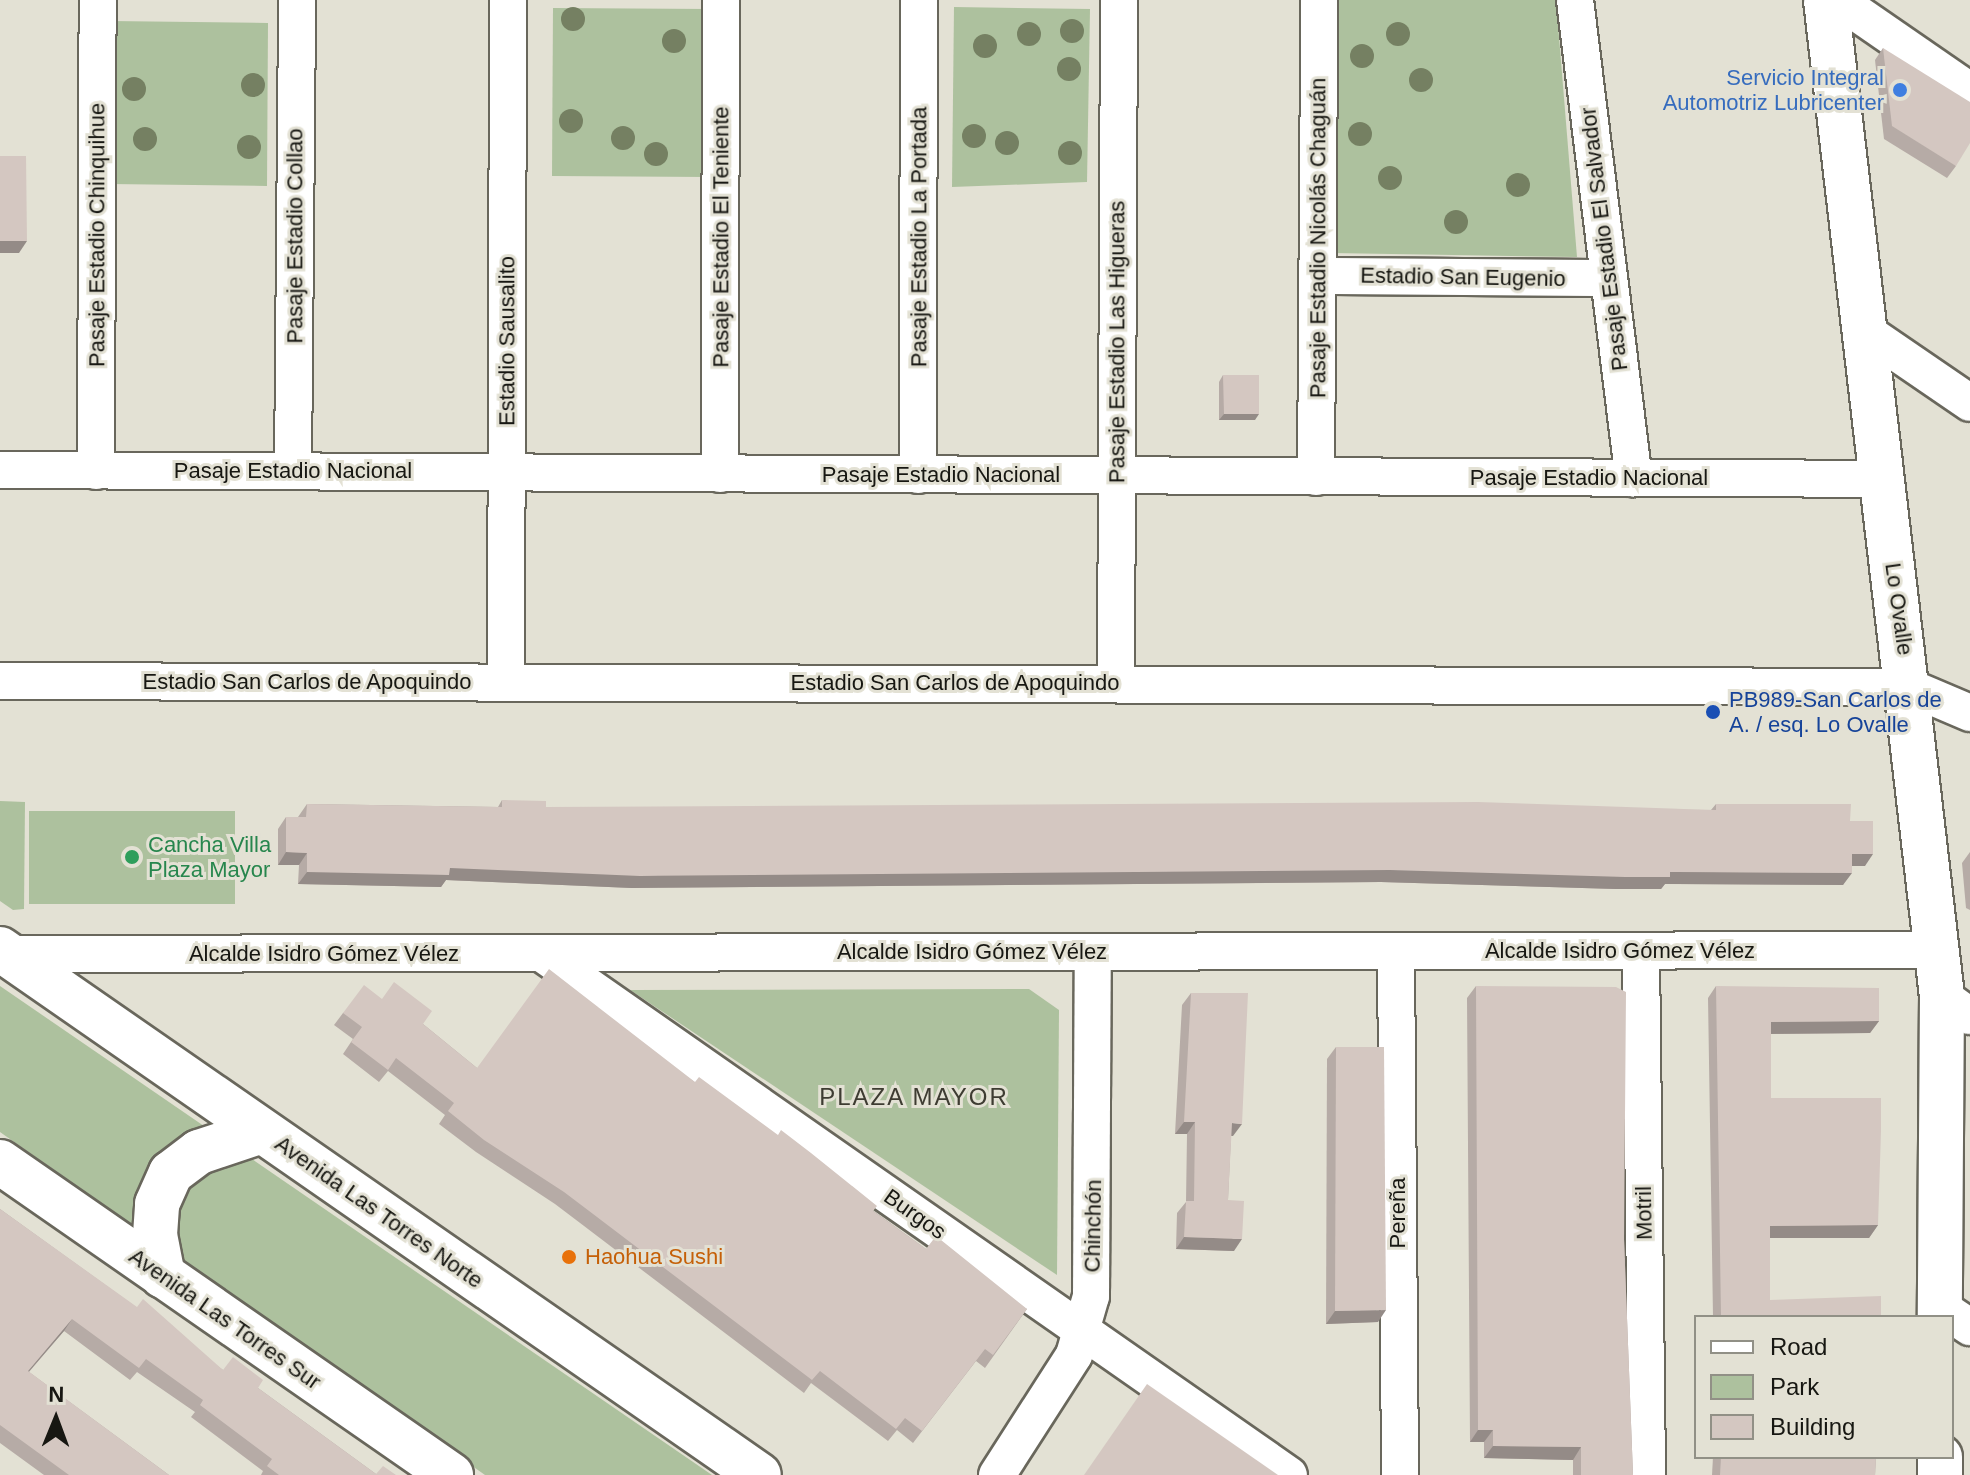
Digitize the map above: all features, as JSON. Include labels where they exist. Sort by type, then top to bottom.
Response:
[{"type":"street","name":"Pasaje Estadio Chinquihue","points":[[96,471],[98,0]]},
{"type":"street","name":"Pasaje Estadio Collao","points":[[293,471],[297,0]]},
{"type":"street","name":"Estadio Sausalito","points":[[506,683],[508,0]]},
{"type":"street","name":"Pasaje Estadio El Teniente","points":[[720,474],[721,0]]},
{"type":"street","name":"Pasaje Estadio La Portada","points":[[918,475],[919,0]]},
{"type":"street","name":"Pasaje Estadio Las Higueras","points":[[1116,684],[1119,0]]},
{"type":"street","name":"Pasaje Estadio Nicolás Chaguán","points":[[1316,477],[1319,0]]},
{"type":"street","name":"Pasaje Estadio El Salvador","points":[[1575,0],[1634,478]]},
{"type":"street","name":"Lo Ovalle","points":[[1826,0],[1938,950],[1956,1006],[1950,1315]]},
{"type":"street","points":[[1838,0],[1970,91]]},
{"type":"street","name":"Estadio San Eugenio","points":[[1318,276],[1609,278]]},
{"type":"street","points":[[1865,331],[1970,403]]},
{"type":"street","name":"Pasaje Estadio Nacional","points":[[0,470],[1882,479]]},
{"type":"street","name":"Estadio San Carlos de Apoquindo","points":[[0,681],[1909,687]]},
{"type":"street","points":[[1909,687],[1970,713]]},
{"type":"street","name":"Alcalde Isidro Gómez Vélez","points":[[3,952],[1938,950]]},
{"type":"street","name":"Pereña","points":[[1396,951],[1400,1475]]},
{"type":"street","name":"Motril","points":[[1641,951],[1647,1475]]},
{"type":"street","name":"Avenida Las Torres Norte","points":[[3,952],[759,1475]]},
{"type":"street","name":"Chinchón","points":[[997,1475],[1062,1377],[1082,1331],[1094,1259],[1093,952]]},
{"type":"street","name":"Burgos","points":[[541,953],[1289,1475]]},
{"type":"street","points":[[163,1276],[155,1235],[157,1204],[171,1173],[199,1152],[262,1131]]},
{"type":"street","name":"Avenida Las Torres Sur","points":[[0,1162],[451,1475]]},
{"type":"green space","points":[[1333,0],[1556,0],[1577,257],[1330,253]]},
{"type":"green space","points":[[954,7],[1090,9],[1087,182],[952,187]]},
{"type":"green space","points":[[553,8],[709,9],[708,177],[552,176]]},
{"type":"green space","points":[[110,21],[268,23],[267,186],[109,184]]},
{"type":"green space","points":[[0,801],[25,802],[24,909],[13,910],[0,901]]},
{"type":"green space","name":"Cancha Villa Plaza Mayor","points":[[29,811],[235,811],[235,904],[29,904]]},
{"type":"green space","points":[[0,986],[712,1475],[485,1475],[0,1132]]},
{"type":"green space","points":[[1029,989],[1059,1010],[1057,1275],[630,990]]},
{"type":"building","name":"Servicio Integral Automotriz Lubricenter","points":[[1883,48],[1970,102],[1970,143],[1956,166],[1892,126]]},
{"type":"building","points":[[0,156],[26,156],[27,241],[0,241]]},
{"type":"building","points":[[1223,375],[1259,375],[1259,414],[1224,414]]},
{"type":"building","points":[[502,800],[546,801],[546,807],[1478,802],[1716,810],[1716,804],[1851,804],[1850,821],[1873,821],[1873,854],[1852,854],[1852,873],[1670,872],[1670,877],[1390,870],[640,876],[450,868],[449,875],[307,872],[307,853],[286,852],[286,817],[306,817],[307,804],[502,807]]},
{"type":"building","points":[[549,969],[695,1082],[699,1077],[778,1135],[781,1130],[877,1206],[873,1211],[926,1249],[936,1236],[1027,1309],[993,1355],[985,1349],[922,1431],[905,1418],[896,1429],[820,1371],[812,1380],[564,1192],[484,1140],[448,1111],[454,1103],[396,1058],[388,1070],[351,1042],[362,1027],[343,1013],[364,985],[382,999],[394,982],[432,1011],[423,1024],[477,1068]]},
{"type":"building","points":[[1476,986],[1616,987],[1626,992],[1624,1239],[1633,1475],[1581,1475],[1581,1447],[1493,1446],[1493,1430],[1478,1430]]},
{"type":"building","points":[[1716,986],[1879,988],[1879,1021],[1771,1022],[1771,1098],[1881,1098],[1881,1131],[1878,1225],[1770,1226],[1770,1300],[1881,1296],[1881,1315],[1721,1315]]},
{"type":"building","points":[[1191,993],[1248,993],[1242,1124],[1232,1123],[1228,1200],[1244,1201],[1242,1239],[1184,1237],[1186,1201],[1194,1201],[1195,1122],[1184,1122]]},
{"type":"building","points":[[1336,1047],[1384,1047],[1386,1310],[1335,1311]]},
{"type":"building","points":[[0,1209],[137,1307],[143,1299],[223,1370],[233,1357],[263,1380],[258,1388],[376,1474],[383,1466],[396,1475],[279,1475],[267,1466],[272,1459],[200,1405],[203,1400],[146,1359],[139,1368],[72,1319],[28,1371],[169,1475],[69,1475],[0,1425]]},
{"type":"building","points":[[1147,1384],[1278,1475],[1084,1475]]},
{"type":"building","points":[[1721,1459],[1876,1459],[1875,1475],[1720,1475]]},
{"type":"place","name":"Servicio Integral Automotriz Lubricenter","points":[[1900,90]]},
{"type":"place","name":"PB989-San Carlos de A. / esq. Lo Ovalle","points":[[1713,712]]},
{"type":"place","name":"Cancha Villa Plaza Mayor","points":[[132,857]]},
{"type":"place","name":"Haohua Sushi","points":[[569,1257]]},
{"type":"district","name":"PLAZA MAYOR","points":[[914,1097]]}]
